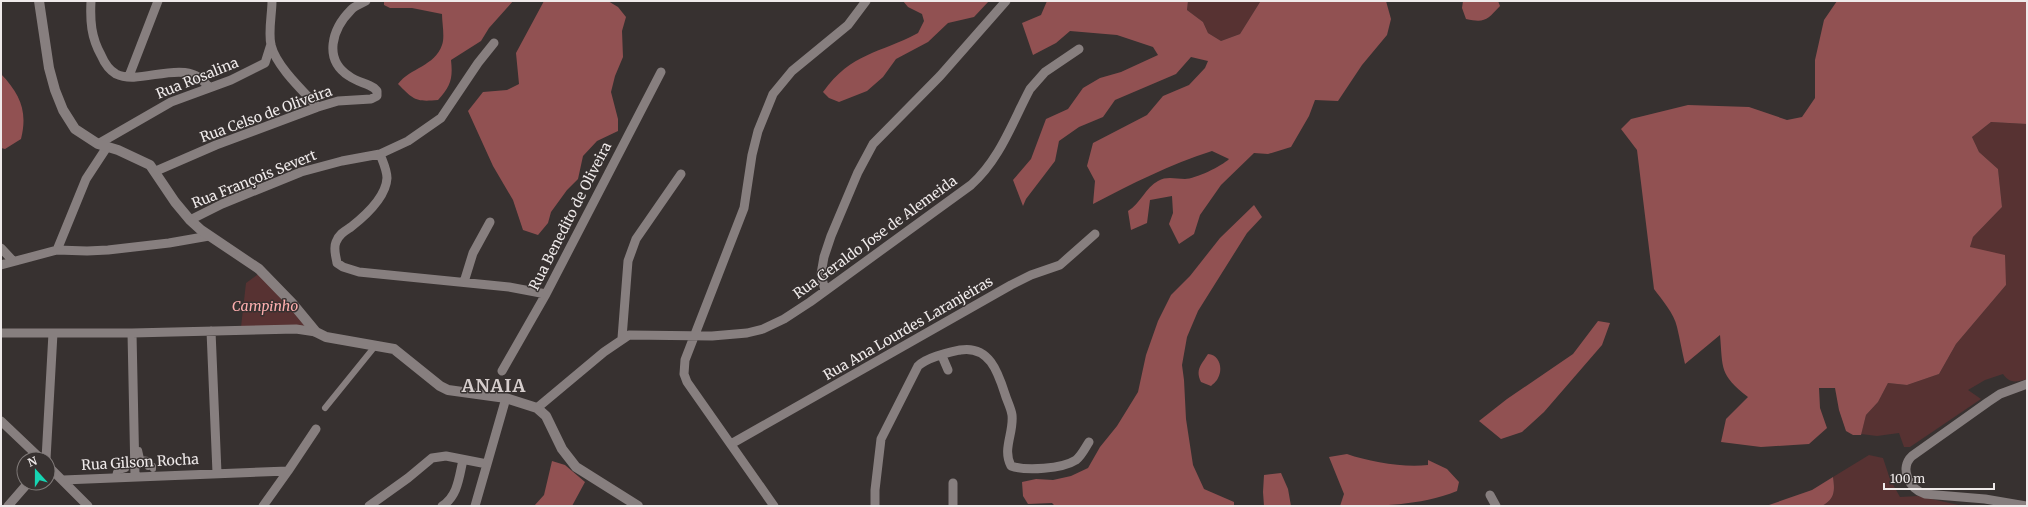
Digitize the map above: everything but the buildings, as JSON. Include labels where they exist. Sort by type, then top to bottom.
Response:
[{"type":"street","points":[[39,1],[49,68],[63,110],[76,128],[102,146],[144,161],[156,171],[175,202],[190,220],[209,236],[259,269],[292,303],[313,328],[326,337],[376,345],[399,352],[440,386],[448,390],[506,398],[537,408],[546,416],[562,449],[576,467],[638,506]]},
{"type":"street","points":[[91,1],[91,32],[96,47],[108,66],[115,73],[129,76],[190,73],[203,79],[209,88]]},
{"type":"street","points":[[129,76],[158,1]]},
{"type":"street","points":[[265,63],[271,44],[272,1]]},
{"type":"street","name":"Rua Celso de Oliveira","points":[[156,171],[216,145],[318,107],[338,101],[364,100],[377,96],[377,91],[374,88],[349,76],[342,70],[333,54],[331,47],[333,38],[351,10],[366,1]]},
{"type":"street","points":[[774,506],[688,382],[684,374],[685,360],[714,281],[744,208],[752,155],[758,131],[773,94],[792,71],[848,25],[866,1]]},
{"type":"street","points":[[825,291],[821,274],[824,257],[831,236],[858,172],[873,144],[940,76],[1006,1]]},
{"type":"street","name":"Rua François Severt","points":[[190,220],[222,204],[311,168],[380,154],[408,141],[441,118],[478,63],[494,43]]},
{"type":"street","points":[[271,44],[279,63],[318,107]]},
{"type":"street","name":"Rua Geraldo Jose de Alemeida","points":[[622,338],[634,334],[694,336],[735,335],[763,329],[784,319],[971,185],[984,173],[996,158],[1030,89],[1037,79],[1079,49]]},
{"type":"street","name":"Rua Rosalina","points":[[102,146],[171,102],[231,80],[270,61],[279,63]]},
{"type":"street","name":"Rua Benedito de Oliveira","points":[[502,371],[546,294],[661,72]]},
{"type":"street","points":[[57,250],[86,179],[102,146]]},
{"type":"street","points":[[380,154],[386,172],[386,186],[375,203],[352,226],[342,233],[336,241],[334,249],[338,263],[344,267],[359,272],[526,289],[546,294]]},
{"type":"street","points":[[537,408],[622,338],[627,268],[631,250],[636,239],[681,174]]},
{"type":"street","points":[[464,282],[473,253],[490,222]]},
{"type":"street","name":"Rua Ana Lourdes Laranjeiras","points":[[731,444],[1011,285],[1031,275],[1060,264],[1095,234]]},
{"type":"street","points":[[1,265],[13,261],[29,259],[57,250],[108,250],[169,243],[209,236]]},
{"type":"street","points":[[1,248],[13,261]]},
{"type":"street","points":[[1,333],[132,334],[313,328]]},
{"type":"street","name":"Rua Gilson Rocha","points":[[211,331],[217,473]]},
{"type":"street","points":[[46,451],[53,333]]},
{"type":"street","points":[[132,334],[135,476]]},
{"type":"street","points":[[325,408],[376,345]]},
{"type":"street","points":[[875,506],[878,459],[884,432],[918,366],[924,360],[968,349],[979,351],[986,355],[996,368],[1012,414],[1011,434],[1006,452],[1011,466],[1020,469],[1032,469],[1068,464],[1081,455],[1089,442]]},
{"type":"street","points":[[942,356],[948,370]]},
{"type":"street","points":[[2026,506],[1985,499],[1925,494],[1917,491],[1912,485],[1906,471],[1907,461],[1912,456],[2000,394],[2027,384]]},
{"type":"street","points":[[475,506],[506,398]]},
{"type":"street","points":[[1,421],[33,451]]},
{"type":"street","points":[[262,506],[316,429]]},
{"type":"street","points":[[134,450],[139,450],[141,459],[148,460],[148,467],[153,466],[153,469]]},
{"type":"street","points":[[370,506],[432,458],[446,456],[487,464]]},
{"type":"street","points":[[442,506],[450,501],[455,494],[463,460]]},
{"type":"street","points":[[115,477],[116,472],[126,469],[126,466],[135,466]]},
{"type":"street","name":"Rua Gilson Rocha","points":[[63,480],[288,471]]},
{"type":"street","points":[[56,473],[88,506]]},
{"type":"street","points":[[953,483],[953,506]]},
{"type":"street","points":[[8,506],[21,491]]},
{"type":"street","points":[[1490,495],[1496,506]]},
{"type":"green space","points":[[1188,1],[1263,1],[1260,2],[1240,34],[1221,41],[1208,33],[1203,22],[1187,10]]},
{"type":"green space","points":[[1991,122],[2027,124],[2027,379],[2011,381],[2003,374],[1985,380],[1968,390],[1981,399],[1910,447],[1904,447],[1899,433],[1877,436],[1861,434],[1866,415],[1878,402],[1888,383],[1907,385],[1939,374],[1956,344],[2006,285],[1970,247],[1973,237],[2002,207],[1998,169],[1979,152],[1972,137]]},
{"type":"green space","name":"Campinho","points":[[261,272],[313,328],[241,327],[246,283]]},
{"type":"green space","points":[[1869,455],[1883,458],[1890,479],[1900,497],[1918,496],[1963,506],[1822,506],[1832,497],[1834,490],[1833,477]]},
{"type":"shaded area","points":[[384,1],[513,1],[489,28],[481,41],[451,60],[452,72],[450,82],[438,100],[424,101],[415,99],[398,84],[409,74],[434,58],[439,52],[443,38],[442,14],[412,8],[390,8],[384,5]]},
{"type":"shaded area","points":[[544,1],[608,1],[618,7],[626,17],[622,31],[623,57],[615,76],[611,92],[618,119],[618,131],[597,141],[583,156],[578,179],[567,190],[551,212],[548,223],[538,235],[523,230],[513,200],[493,166],[468,111],[483,92],[507,90],[519,84],[516,53]]},
{"type":"shaded area","points":[[903,1],[989,1],[974,17],[948,23],[928,42],[896,59],[883,77],[867,91],[839,102],[829,98],[823,92],[845,69],[867,55],[918,33],[924,21],[922,14],[908,7]]},
{"type":"shaded area","points":[[1047,1],[1188,1],[1187,10],[1203,22],[1208,33],[1221,41],[1240,34],[1260,2],[1263,1],[1386,1],[1391,19],[1387,35],[1362,65],[1338,101],[1315,100],[1309,116],[1291,147],[1268,154],[1254,153],[1221,185],[1200,215],[1194,234],[1179,244],[1169,224],[1173,213],[1172,196],[1150,200],[1147,223],[1131,230],[1128,211],[1150,187],[1161,179],[1185,179],[1195,177],[1215,168],[1229,159],[1212,151],[1196,156],[1166,168],[1093,204],[1095,181],[1087,166],[1093,143],[1147,115],[1163,96],[1189,85],[1205,68],[1208,61],[1191,57],[1176,74],[1115,100],[1103,117],[1079,127],[1059,141],[1055,161],[1026,199],[1023,206],[1013,180],[1031,159],[1046,119],[1068,109],[1083,88],[1100,78],[1121,72],[1158,55],[1153,47],[1117,35],[1070,31],[1056,43],[1033,55],[1022,23],[1041,15]]},
{"type":"shaded area","points":[[1463,1],[1498,1],[1500,6],[1489,17],[1478,21],[1466,19],[1462,8]]},
{"type":"shaded area","points":[[1837,1],[2027,1],[2027,124],[1991,122],[1972,137],[1979,152],[1998,169],[2002,207],[1973,237],[1970,247],[2005,255],[2006,285],[1956,344],[1939,374],[1907,385],[1888,383],[1878,402],[1866,415],[1861,435],[1853,435],[1846,431],[1839,410],[1835,388],[1819,388],[1820,408],[1827,428],[1809,444],[1761,447],[1721,442],[1726,419],[1748,397],[1732,382],[1724,370],[1720,335],[1685,364],[1673,317],[1654,289],[1637,150],[1621,129],[1631,119],[1688,105],[1749,107],[1787,120],[1802,117],[1815,98],[1815,60],[1824,20]]},
{"type":"shaded area","points":[[1,74],[8,81],[18,96],[23,111],[24,120],[21,139],[5,149],[1,148]]},
{"type":"shaded area","points":[[1254,205],[1262,217],[1247,233],[1198,311],[1187,337],[1182,365],[1186,419],[1193,465],[1204,489],[1234,502],[1234,506],[1055,506],[1052,503],[1028,504],[1023,496],[1022,482],[1036,479],[1053,480],[1071,476],[1088,468],[1100,447],[1117,426],[1138,392],[1146,355],[1158,321],[1171,295],[1190,276],[1220,238]]},
{"type":"shaded area","points":[[1598,321],[1610,323],[1602,345],[1544,412],[1522,432],[1501,439],[1479,421],[1507,399],[1573,354]]},
{"type":"shaded area","points":[[1208,354],[1212,355],[1218,360],[1220,367],[1217,379],[1211,386],[1201,382],[1199,378],[1201,365]]},
{"type":"shaded area","points":[[1347,454],[1376,462],[1408,466],[1428,465],[1428,460],[1447,469],[1459,482],[1457,491],[1428,500],[1399,504],[1340,506],[1344,494],[1329,457]]},
{"type":"shaded area","points":[[552,461],[565,465],[585,482],[572,506],[534,506],[544,495]]},
{"type":"shaded area","points":[[1281,473],[1288,489],[1291,506],[1264,506],[1264,475]]},
{"type":"shaded area","points":[[1833,477],[1834,490],[1832,497],[1822,506],[1766,506],[1812,490]]},
{"type":"district","name":"ANAIA","points":[[494,385]]}]
